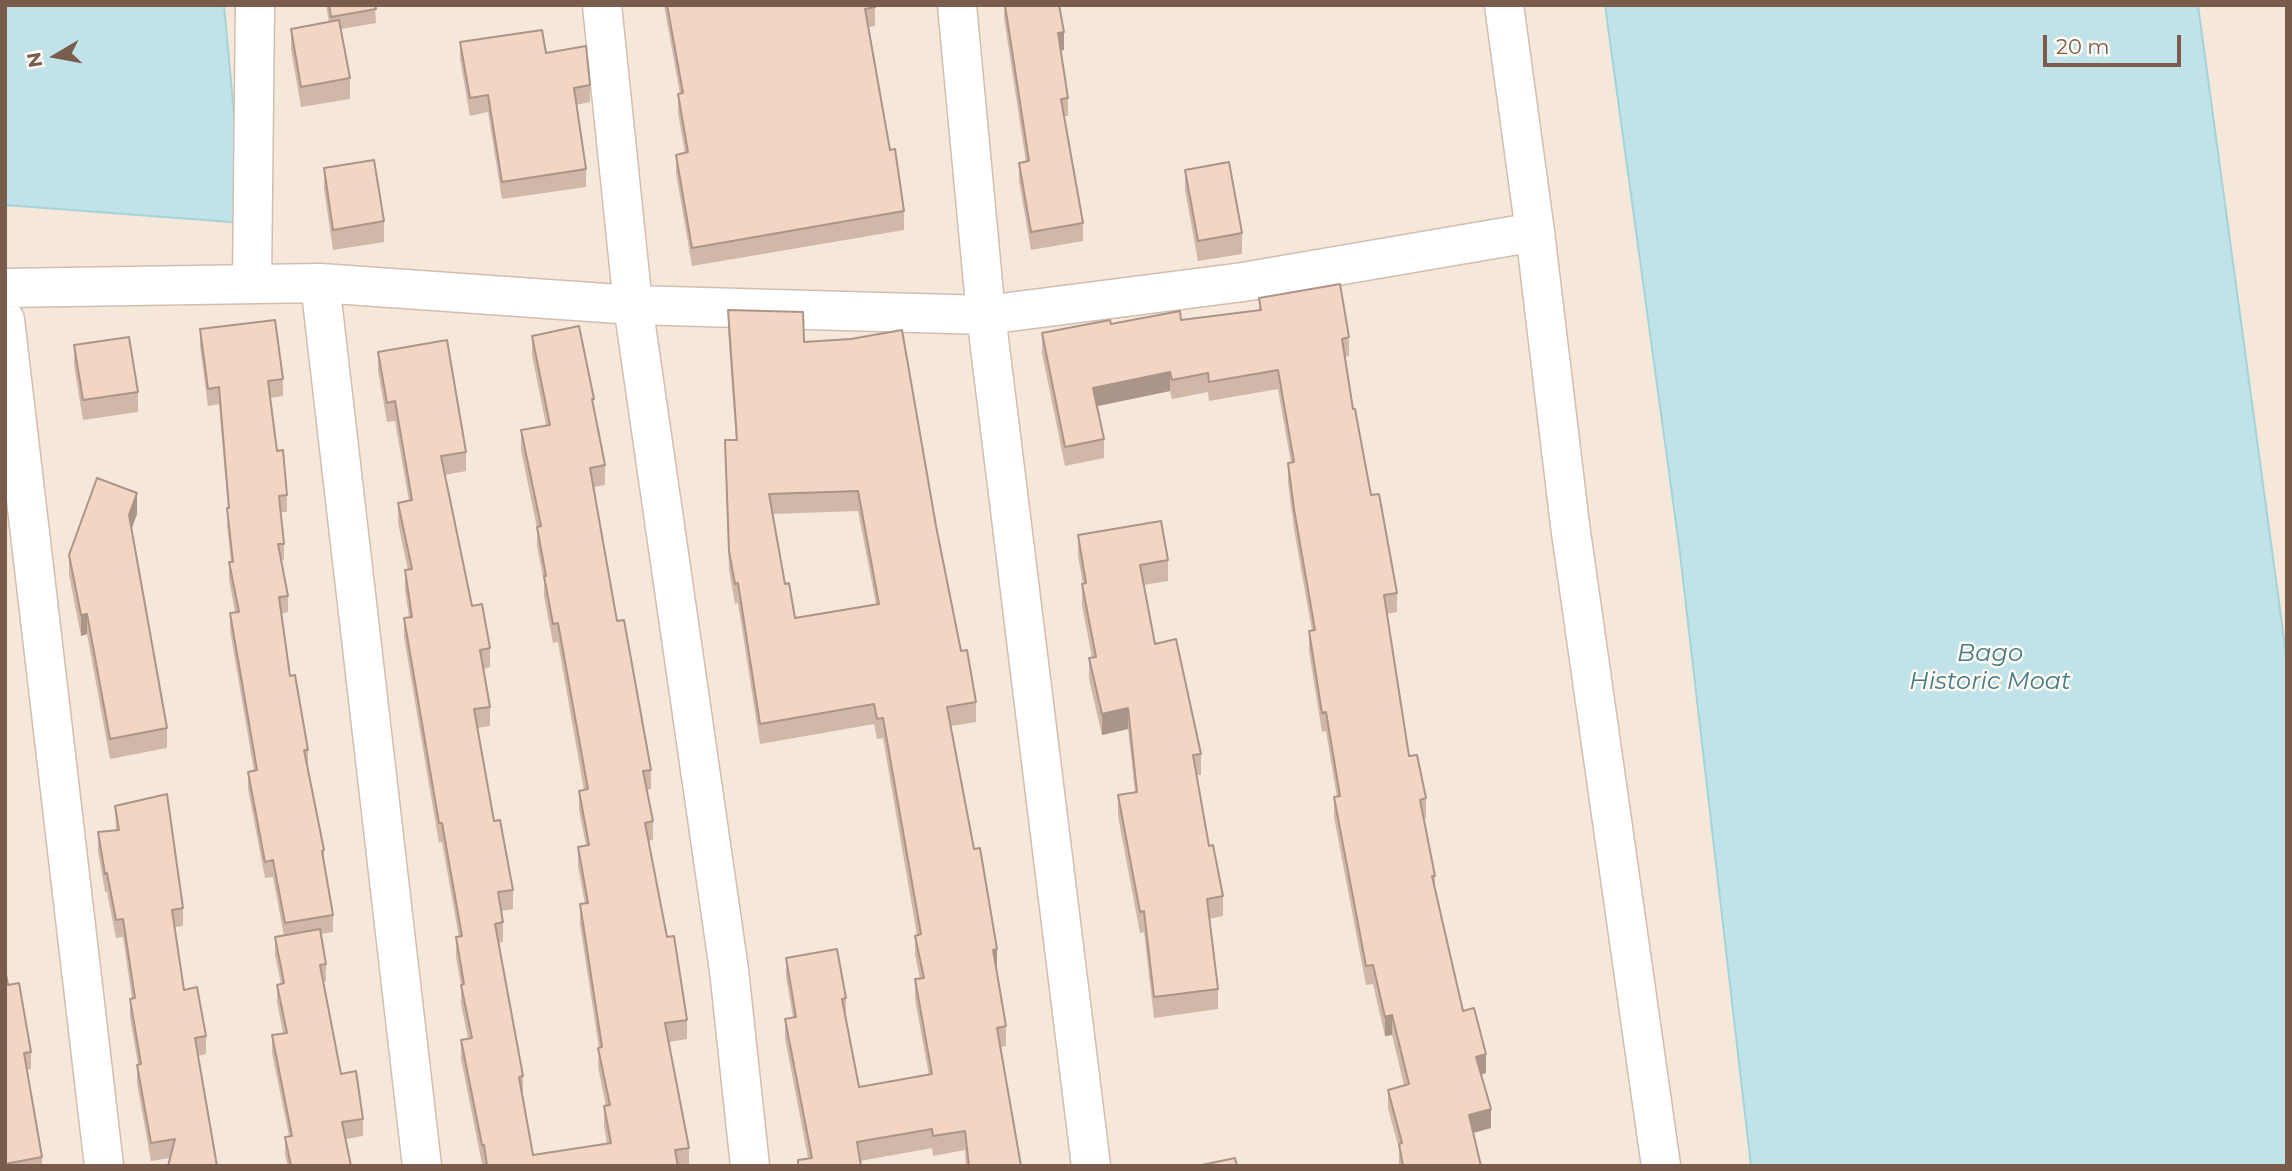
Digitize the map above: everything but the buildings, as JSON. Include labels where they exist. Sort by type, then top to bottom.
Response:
[{"type":"street","points":[[252,284],[255,5]]},
{"type":"street","points":[[603,5],[632,306],[729,970],[750,1166]]},
{"type":"street","points":[[957,5],[986,315],[1091,1166]]},
{"type":"street","points":[[1504,5],[1535,232],[1570,525],[1661,1166]]},
{"type":"street","points":[[5,288],[320,283],[632,306],[986,315],[1242,282],[1535,232]]},
{"type":"street","points":[[320,283],[422,1166]]},
{"type":"street","points":[[5,320],[104,1166]]},
{"type":"shaded area","points":[[5,5],[2287,5],[2287,1166],[5,1166]]},
{"type":"water","points":[[5,5],[224,5],[244,223],[5,205]]},
{"type":"water","name":"Bago Historic Moat","points":[[1605,5],[2198,5],[2287,661],[2287,1166],[1751,1166],[1679,545]]}]
